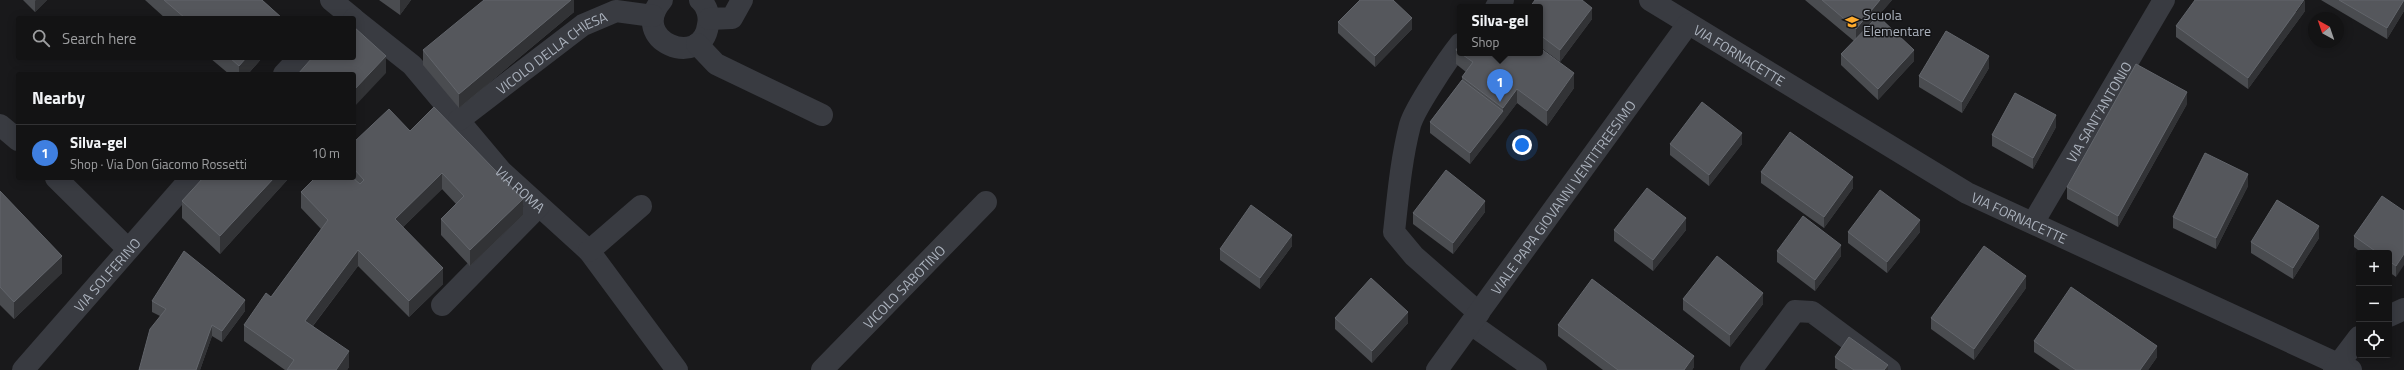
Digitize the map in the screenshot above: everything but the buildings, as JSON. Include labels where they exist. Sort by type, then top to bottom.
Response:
[{"type":"street","points":[[658,8],[656,34],[670,46],[684,48],[697,44],[708,29],[709,19],[707,10],[700,0]]},
{"type":"street","points":[[709,19],[732,18],[742,0]]},
{"type":"street","name":"VIA FORNACETTE","points":[[1650,0],[1966,193],[2341,368],[2356,343]]},
{"type":"street","name":"VIA SANT'ANTONIO","points":[[2033,223],[2164,0]]},
{"type":"street","name":"VICOLO DELLA CHIESA","points":[[459,120],[583,25],[616,11],[658,8]]},
{"type":"street","name":"VIA ROMA","points":[[356,23],[412,64],[502,172],[589,251],[676,370]]},
{"type":"street","name":"VIALE PAPA GIOVANNI VENTITREESIMO","points":[[1437,370],[1688,24]]},
{"type":"street","points":[[697,44],[716,64],[822,115]]},
{"type":"street","points":[[1457,48],[1432,85],[1411,124],[1400,173],[1394,232],[1414,256],[1475,318],[1536,370]]},
{"type":"street","points":[[286,72],[296,60]]},
{"type":"street","points":[[0,125],[16,138]]},
{"type":"street","points":[[58,180],[128,248]]},
{"type":"street","name":"VIA SOLFERINO","points":[[23,370],[128,248],[189,180]]},
{"type":"street","name":"VICOLO SABOTINO","points":[[822,370],[986,202]]},
{"type":"street","points":[[442,305],[539,206]]},
{"type":"street","points":[[589,251],[641,206]]},
{"type":"street","points":[[2392,315],[2404,309]]},
{"type":"street","points":[[1751,370],[1795,311],[1812,312],[1890,370]]},
{"type":"place","name":"Scuola Elementare","points":[[1852,22]]},
{"type":"place","name":"Silva-gel","points":[[1500,102]]}]
